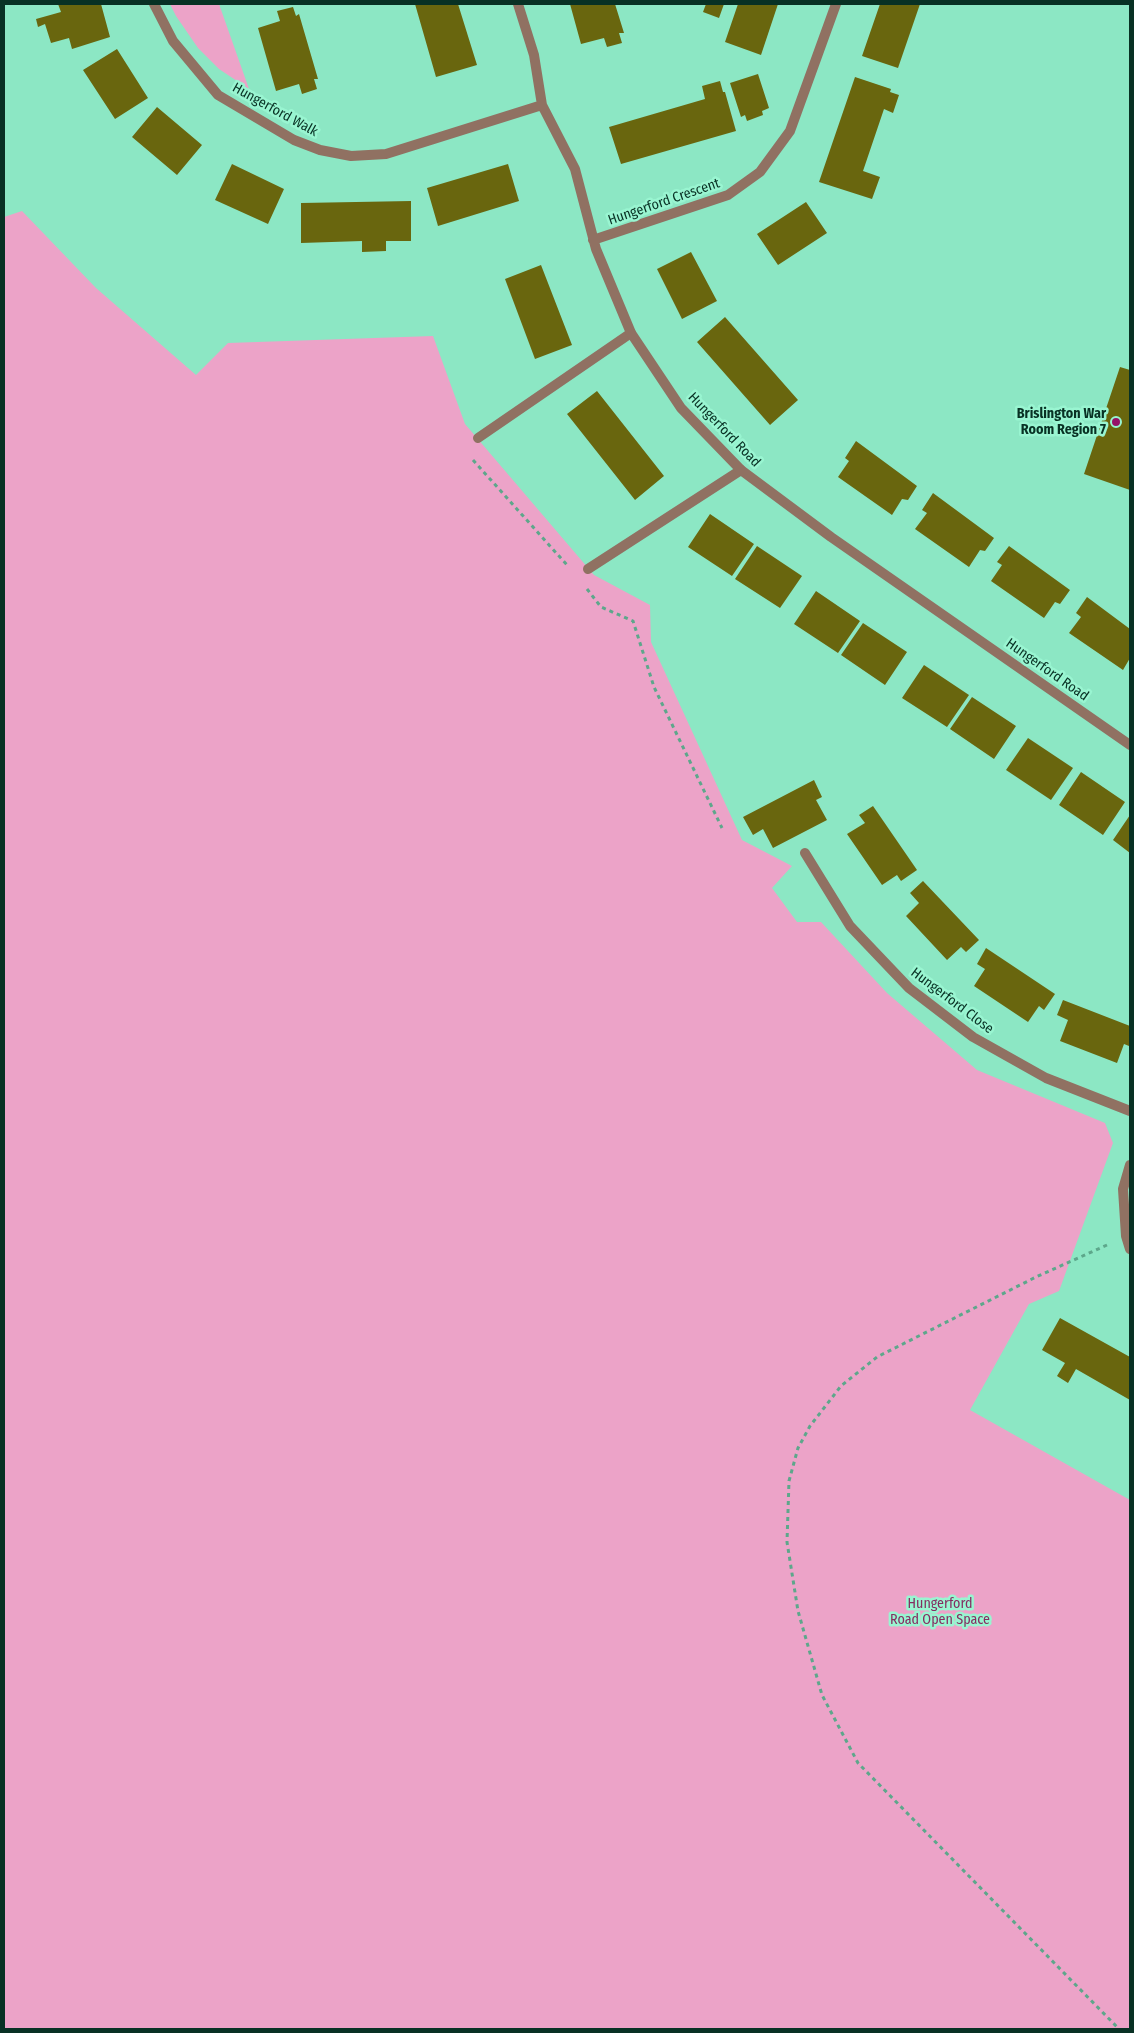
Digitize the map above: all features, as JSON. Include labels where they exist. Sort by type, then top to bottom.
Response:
[{"type":"street","name":"Hungerford Walk","points":[[154,4],[173,41],[218,95],[294,140],[320,150],[351,156],[386,154],[542,105]]},
{"type":"street","name":"Hungerford Road","points":[[518,4],[534,55],[542,105],[575,169],[593,240],[631,333],[681,408],[741,470],[831,537],[1130,744]]},
{"type":"street","name":"Hungerford Crescent","points":[[593,240],[728,195],[760,172],[790,131],[836,4]]},
{"type":"street","points":[[478,438],[631,333]]},
{"type":"street","points":[[588,569],[741,470]]},
{"type":"street","name":"Hungerford Close","points":[[805,853],[850,926],[908,988],[973,1037],[1046,1078],[1130,1110]]},
{"type":"street","points":[[1130,1165],[1123,1189],[1126,1236],[1130,1249]]},
{"type":"path","points":[[478,438],[467,452],[572,572]]},
{"type":"path","points":[[584,585],[601,607],[633,621],[654,687],[722,828]]},
{"type":"path","points":[[1119,2029],[858,1763],[822,1695],[798,1611],[787,1542],[789,1481],[798,1448],[819,1412],[841,1386],[878,1357],[1036,1276],[1126,1236]]},
{"type":"green space","points":[[170,4],[219,4],[249,89],[219,69],[198,48]]},
{"type":"green space","name":"Hungerford Road Open Space","points":[[22,211],[96,288],[196,375],[228,343],[433,336],[465,424],[594,575],[650,605],[651,642],[742,840],[792,866],[772,888],[797,922],[821,922],[887,993],[977,1070],[1105,1123],[1113,1143],[1059,1291],[1029,1304],[970,1410],[1130,1500],[1130,2029],[4,2029],[4,217]]},
{"type":"building","points":[[58,4],[101,4],[110,37],[72,49],[69,38],[51,43],[45,24],[38,27],[36,19],[61,12]]},
{"type":"building","points":[[415,4],[458,4],[477,65],[436,77]]},
{"type":"building","points":[[570,4],[615,4],[624,33],[619,33],[622,43],[607,47],[604,38],[581,44]]},
{"type":"building","points":[[706,4],[724,4],[719,18],[703,12]]},
{"type":"building","points":[[738,4],[778,4],[761,55],[725,42]]},
{"type":"building","points":[[880,4],[920,4],[898,68],[862,56]]},
{"type":"building","points":[[293,7],[296,16],[299,14],[318,79],[314,79],[317,89],[302,94],[299,84],[276,91],[258,28],[280,21],[277,11]]},
{"type":"building","points":[[117,49],[148,98],[115,119],[83,70]]},
{"type":"building","points":[[758,74],[769,108],[762,111],[763,115],[747,121],[745,115],[741,117],[730,83]]},
{"type":"building","points":[[855,77],[891,89],[890,92],[899,95],[893,113],[884,109],[863,171],[880,177],[872,199],[819,182]]},
{"type":"building","points":[[720,81],[736,131],[621,164],[609,127],[705,99],[702,86]]},
{"type":"building","points":[[157,107],[202,145],[177,175],[132,137]]},
{"type":"building","points":[[232,164],[284,189],[268,224],[215,200]]},
{"type":"building","points":[[508,164],[519,201],[438,226],[427,188]]},
{"type":"building","points":[[411,201],[411,241],[386,241],[386,251],[362,252],[362,241],[301,243],[301,203]]},
{"type":"building","points":[[806,202],[827,233],[778,265],[757,234]]},
{"type":"building","points":[[691,252],[717,301],[682,319],[657,269]]},
{"type":"building","points":[[541,265],[572,345],[535,359],[505,279]]},
{"type":"building","points":[[725,317],[798,400],[770,425],[697,342]]},
{"type":"building","name":"Brislington War Room Region 7","points":[[1120,367],[1130,370],[1130,490],[1084,474]]},
{"type":"building","points":[[597,391],[664,476],[635,500],[567,414]]},
{"type":"building","points":[[856,441],[917,486],[908,500],[902,499],[892,515],[838,477],[849,461],[845,458]]},
{"type":"building","points":[[933,493],[994,538],[985,551],[980,550],[969,567],[915,529],[927,513],[922,510]]},
{"type":"building","points":[[710,514],[754,544],[732,576],[688,547]]},
{"type":"building","points":[[757,546],[802,576],[780,608],[735,579]]},
{"type":"building","points":[[1009,546],[1070,590],[1060,604],[1055,602],[1044,618],[991,581],[1002,565],[997,562]]},
{"type":"building","points":[[816,591],[860,621],[838,653],[794,624]]},
{"type":"building","points":[[1087,597],[1130,629],[1130,658],[1123,670],[1069,633],[1081,617],[1076,613]]},
{"type":"building","points":[[863,623],[907,652],[885,685],[841,655]]},
{"type":"building","points":[[924,665],[969,695],[947,727],[902,698]]},
{"type":"building","points":[[972,697],[1016,726],[994,759],[950,729]]},
{"type":"building","points":[[1028,738],[1073,768],[1051,800],[1006,770]]},
{"type":"building","points":[[1081,772],[1125,802],[1103,835],[1059,805]]},
{"type":"building","points":[[814,780],[822,797],[816,800],[827,820],[773,848],[763,829],[753,835],[743,817]]},
{"type":"building","points":[[873,806],[917,870],[901,881],[897,875],[882,885],[847,834],[865,823],[859,815]]},
{"type":"building","points":[[1130,815],[1130,853],[1113,840]]},
{"type":"building","points":[[923,881],[979,940],[966,952],[961,947],[947,960],[906,916],[919,903],[910,893]]},
{"type":"building","points":[[986,948],[1055,994],[1044,1010],[1039,1006],[1028,1022],[974,986],[985,969],[977,964]]},
{"type":"building","points":[[1063,1000],[1130,1026],[1129,1046],[1124,1044],[1117,1063],[1060,1041],[1068,1020],[1057,1015]]},
{"type":"building","points":[[1060,1318],[1130,1357],[1130,1400],[1076,1369],[1068,1383],[1057,1376],[1065,1363],[1042,1350]]},
{"type":"place","name":"Brislington War Room Region 7","points":[[1116,422]]}]
